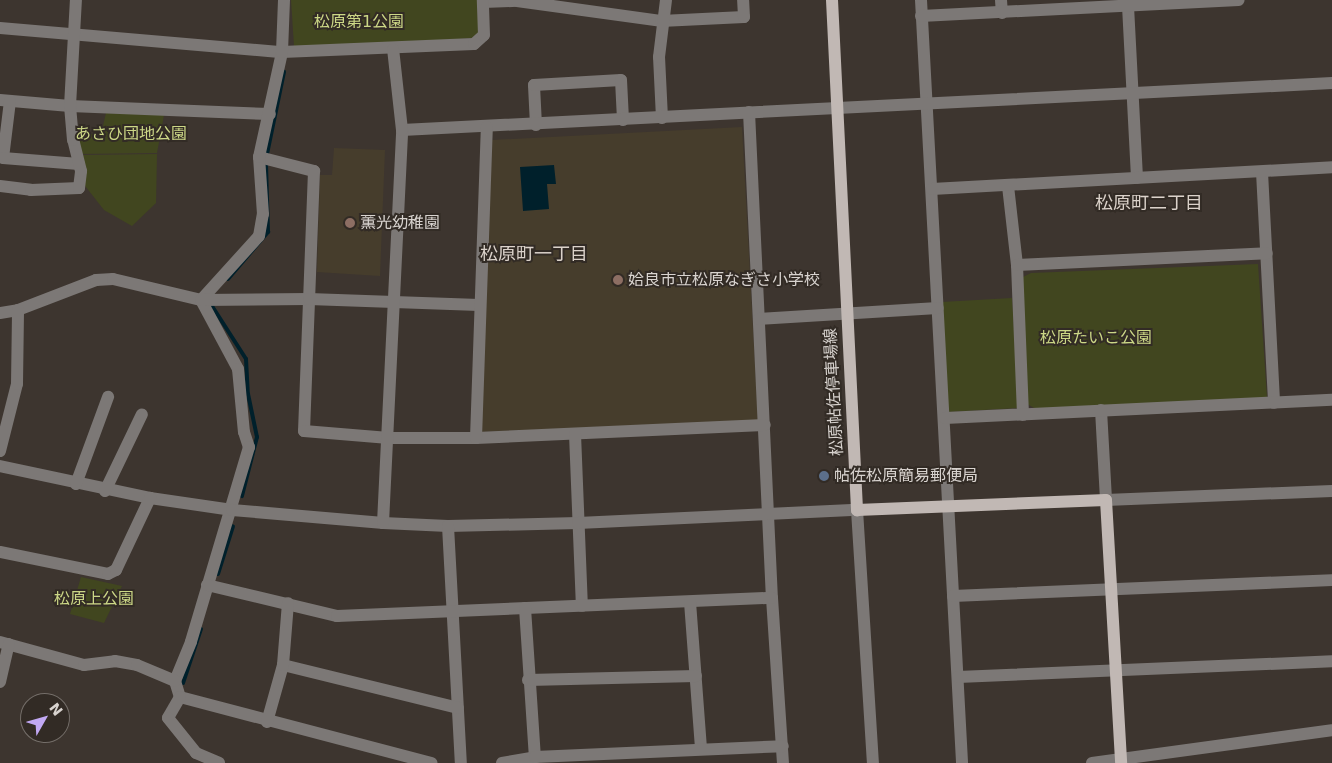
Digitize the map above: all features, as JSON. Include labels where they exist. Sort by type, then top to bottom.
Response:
[{"type":"main road","name":"松原帖佐停車場線","points":[[832,0],[857,510]]},
{"type":"main road","points":[[857,510],[1106,500],[1120,760]]},
{"type":"street","points":[[0,186],[31,190],[79,188],[79,164],[72,140],[70,106],[72,36],[76,0]]},
{"type":"street","points":[[201,300],[259,236],[263,214],[259,156],[270,114],[282,52],[284,0]]},
{"type":"street","points":[[662,118],[658,57],[661,21],[666,0]]},
{"type":"street","points":[[0,28],[72,36],[282,52],[394,49],[474,44],[484,35],[483,1],[548,2],[661,21],[744,16],[743,0]]},
{"type":"street","points":[[921,0],[945,418],[962,763]]},
{"type":"street","points":[[1002,0],[1002,14]]},
{"type":"street","points":[[921,16],[1002,14],[1239,0]]},
{"type":"street","points":[[1128,6],[1137,178]]},
{"type":"street","points":[[383,523],[389,438],[392,303],[402,130],[394,49]]},
{"type":"street","points":[[536,125],[534,85],[621,80],[623,120]]},
{"type":"street","points":[[402,130],[487,128],[749,112],[1332,83]]},
{"type":"street","points":[[79,164],[3,158],[5,100],[70,106],[270,114]]},
{"type":"street","points":[[749,112],[772,598],[783,763]]},
{"type":"street","points":[[476,438],[479,305],[487,128]]},
{"type":"street","points":[[259,156],[314,171],[304,431],[389,438],[476,438],[765,425]]},
{"type":"street","points":[[932,189],[1332,167]]},
{"type":"street","points":[[1262,172],[1274,404]]},
{"type":"street","points":[[1008,186],[1017,264],[1023,415]]},
{"type":"street","points":[[1017,264],[1266,252]]},
{"type":"street","points":[[0,313],[18,310],[96,280],[112,279],[201,300],[309,299],[479,305]]},
{"type":"street","points":[[201,300],[238,369],[244,432],[249,447],[232,510],[207,584],[191,642],[175,681],[180,697],[168,718],[196,753],[219,763]]},
{"type":"street","points":[[759,319],[938,308]]},
{"type":"street","points":[[0,450],[5,411],[17,384],[18,310]]},
{"type":"street","points":[[76,484],[108,397]]},
{"type":"street","points":[[945,418],[1332,400]]},
{"type":"street","points":[[1101,410],[1106,500],[1332,491]]},
{"type":"street","points":[[105,491],[142,414]]},
{"type":"street","points":[[575,434],[582,606]]},
{"type":"street","points":[[0,466],[105,491],[150,498],[232,510],[383,523],[448,526],[578,523],[769,516],[857,510],[873,763]]},
{"type":"street","points":[[0,552],[108,574],[116,570],[150,498]]},
{"type":"street","points":[[448,526],[461,763]]},
{"type":"street","points":[[954,596],[1332,580]]},
{"type":"street","points":[[207,584],[337,616],[772,598]]},
{"type":"street","points":[[690,602],[701,748]]},
{"type":"street","points":[[267,722],[283,665],[288,603]]},
{"type":"street","points":[[525,608],[534,757]]},
{"type":"street","points":[[0,682],[4,643],[84,665],[115,661],[137,665],[175,681]]},
{"type":"street","points":[[958,677],[1332,661]]},
{"type":"street","points":[[283,665],[458,708]]},
{"type":"street","points":[[528,680],[696,676]]},
{"type":"street","points":[[180,697],[267,722],[431,763]]},
{"type":"street","points":[[1092,763],[1332,730]]},
{"type":"street","points":[[502,763],[534,757],[628,759],[701,748],[782,746]]},
{"type":"shaded area","name":"姶良市立松原なぎさ小学校","points":[[742,127],[758,421],[480,432],[492,140]]},
{"type":"shaded area","name":"薫光幼稚園","points":[[334,148],[385,150],[380,276],[317,272],[320,175],[332,175]]},
{"type":"green space","name":"松原第1公園","points":[[291,0],[477,0],[479,32],[472,38],[381,45],[294,46]]},
{"type":"green space","name":"あさひ団地公園","points":[[106,113],[164,115],[157,153],[79,154],[75,134],[101,134]]},
{"type":"green space","points":[[157,154],[156,203],[132,226],[104,210],[82,182],[81,155]]},
{"type":"green space","name":"松原たいこ公園","points":[[1258,264],[1267,398],[1036,409],[1027,404],[1021,278],[1031,273]]},
{"type":"green space","points":[[1012,298],[1019,408],[948,412],[942,302]]},
{"type":"green space","name":"松原上公園","points":[[81,577],[122,586],[104,623],[70,614]]},
{"type":"water","points":[[554,165],[556,184],[547,184],[549,209],[523,211],[520,167]]},
{"type":"waterway","points":[[267,154],[284,72]]},
{"type":"waterway","points":[[228,279],[268,232],[266,164]]},
{"type":"waterway","points":[[212,306],[246,359],[248,394],[257,437],[242,496]]},
{"type":"waterway","points":[[218,574],[233,526]]},
{"type":"waterway","points":[[183,683],[201,629]]},
{"type":"place","name":"薫光幼稚園","points":[[350,223]]},
{"type":"place","name":"姶良市立松原なぎさ小学校","points":[[618,280]]},
{"type":"place","name":"帖佐松原簡易郵便局","points":[[824,476]]},
{"type":"district","name":"松原町二丁目","points":[[1149,203]]},
{"type":"district","name":"松原町一丁目","points":[[534,254]]}]
